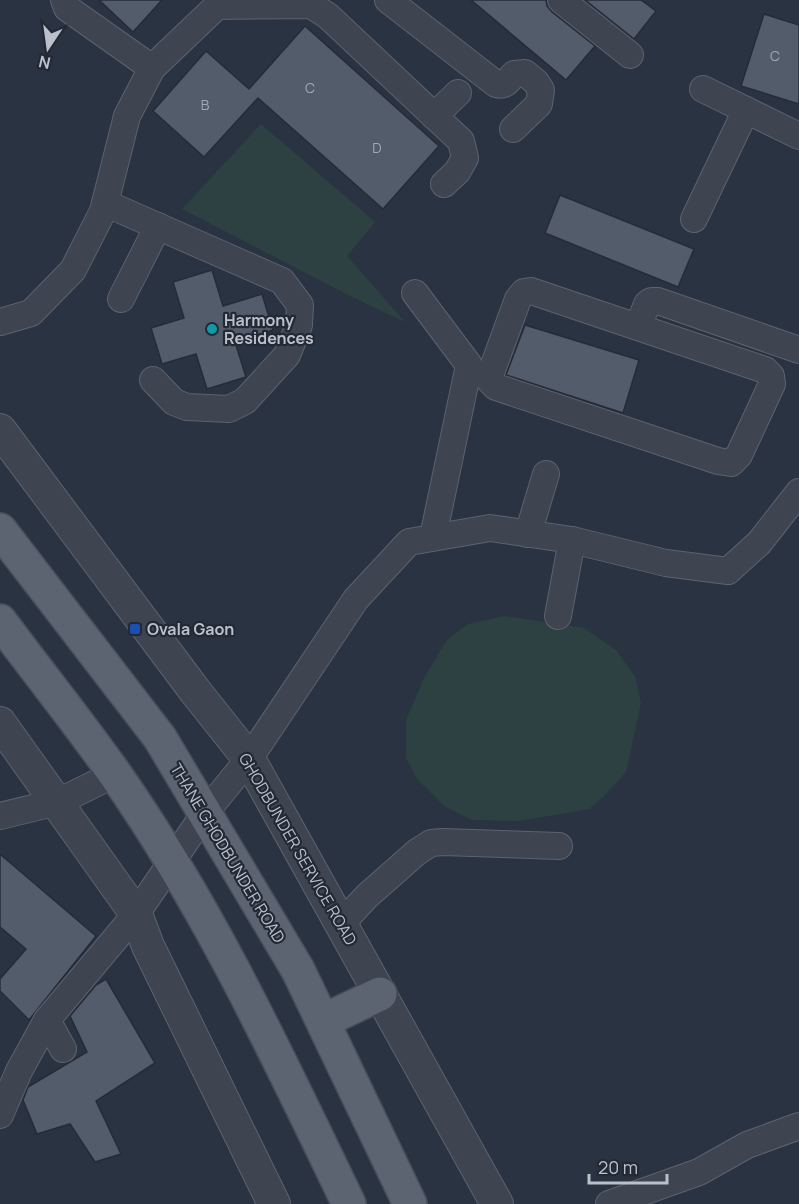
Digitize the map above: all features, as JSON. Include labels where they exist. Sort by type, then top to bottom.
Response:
[{"type":"main road","name":"THANE GHODBUNDER ROAD","points":[[0,530],[160,738],[298,970],[410,1204]]},
{"type":"main road","points":[[0,621],[115,774],[171,862],[251,1001],[349,1204]]},
{"type":"main road","points":[[323,1021],[380,994]]},
{"type":"street","points":[[64,0],[67,8],[152,68]]},
{"type":"street","points":[[388,0],[496,84],[506,84],[514,74],[525,73],[536,82],[541,90],[538,104],[513,129]]},
{"type":"street","points":[[561,0],[630,55]]},
{"type":"street","points":[[0,322],[30,313],[73,270],[103,211],[127,116],[152,68],[209,6],[292,2],[311,5],[328,16],[460,141],[465,158],[457,172],[444,183]]},
{"type":"street","points":[[703,89],[799,136]]},
{"type":"street","points":[[434,116],[458,93]]},
{"type":"street","points":[[694,219],[746,111]]},
{"type":"street","points":[[105,203],[282,281],[300,305],[298,325],[286,355],[245,401],[229,409],[187,407],[174,402],[153,380]]},
{"type":"street","points":[[121,299],[158,226]]},
{"type":"street","points":[[531,291],[638,327],[765,370],[771,376],[772,384],[739,455],[731,463],[718,461],[496,387],[490,381],[490,373],[518,299],[524,292],[531,291]]},
{"type":"street","points":[[415,293],[470,364],[433,537]]},
{"type":"street","points":[[638,327],[647,304],[651,301],[799,350]]},
{"type":"street","name":"GHODBUNDER SERVICE ROAD","points":[[0,430],[195,691],[249,759],[497,1204]]},
{"type":"street","points":[[528,534],[546,474]]},
{"type":"street","points":[[0,1115],[19,1071],[47,1020],[136,914],[205,813],[249,759],[356,599],[409,542],[490,528],[572,540],[666,563],[728,571],[759,543],[799,492]]},
{"type":"street","points":[[558,616],[572,540]]},
{"type":"street","points":[[0,723],[136,914],[148,946],[274,1204]]},
{"type":"street","points":[[0,816],[58,802],[115,774]]},
{"type":"street","points":[[341,924],[367,896],[417,852],[431,843],[559,846]]},
{"type":"street","points":[[47,1020],[63,1049]]},
{"type":"street","points":[[609,1204],[699,1172],[747,1145],[799,1126]]},
{"type":"green space","points":[[261,124],[375,222],[347,256],[405,322],[182,209]]},
{"type":"green space","points":[[504,616],[584,628],[616,650],[635,676],[641,703],[626,772],[589,809],[520,821],[472,820],[444,806],[417,779],[406,758],[406,720],[425,676],[447,640],[468,624]]},
{"type":"building","points":[[99,0],[162,0],[133,32]]},
{"type":"building","points":[[471,0],[546,0],[552,12],[595,46],[566,80]]},
{"type":"building","points":[[585,0],[641,0],[656,11],[634,39]]},
{"type":"building","points":[[764,14],[799,25],[799,104],[741,86]]},
{"type":"building","points":[[305,26],[439,146],[383,209],[258,98],[204,157],[153,111],[206,51],[249,89]]},
{"type":"building","points":[[560,195],[694,249],[678,287],[545,233]]},
{"type":"building","name":"Harmony Residences","points":[[212,270],[223,306],[262,294],[273,330],[235,342],[246,377],[207,389],[196,354],[162,364],[151,328],[184,318],[173,282]]},
{"type":"building","points":[[525,325],[639,360],[623,413],[506,375]]},
{"type":"building","points":[[0,854],[96,936],[29,1020],[0,991],[0,979],[26,949],[0,927]]},
{"type":"building","points":[[106,979],[155,1063],[96,1101],[121,1154],[95,1162],[70,1124],[37,1134],[23,1100],[28,1087],[87,1052],[70,1016],[96,985]]},
{"type":"place","name":"Harmony Residences","points":[[212,329]]},
{"type":"place","name":"Ovala Gaon","points":[[135,629]]}]
